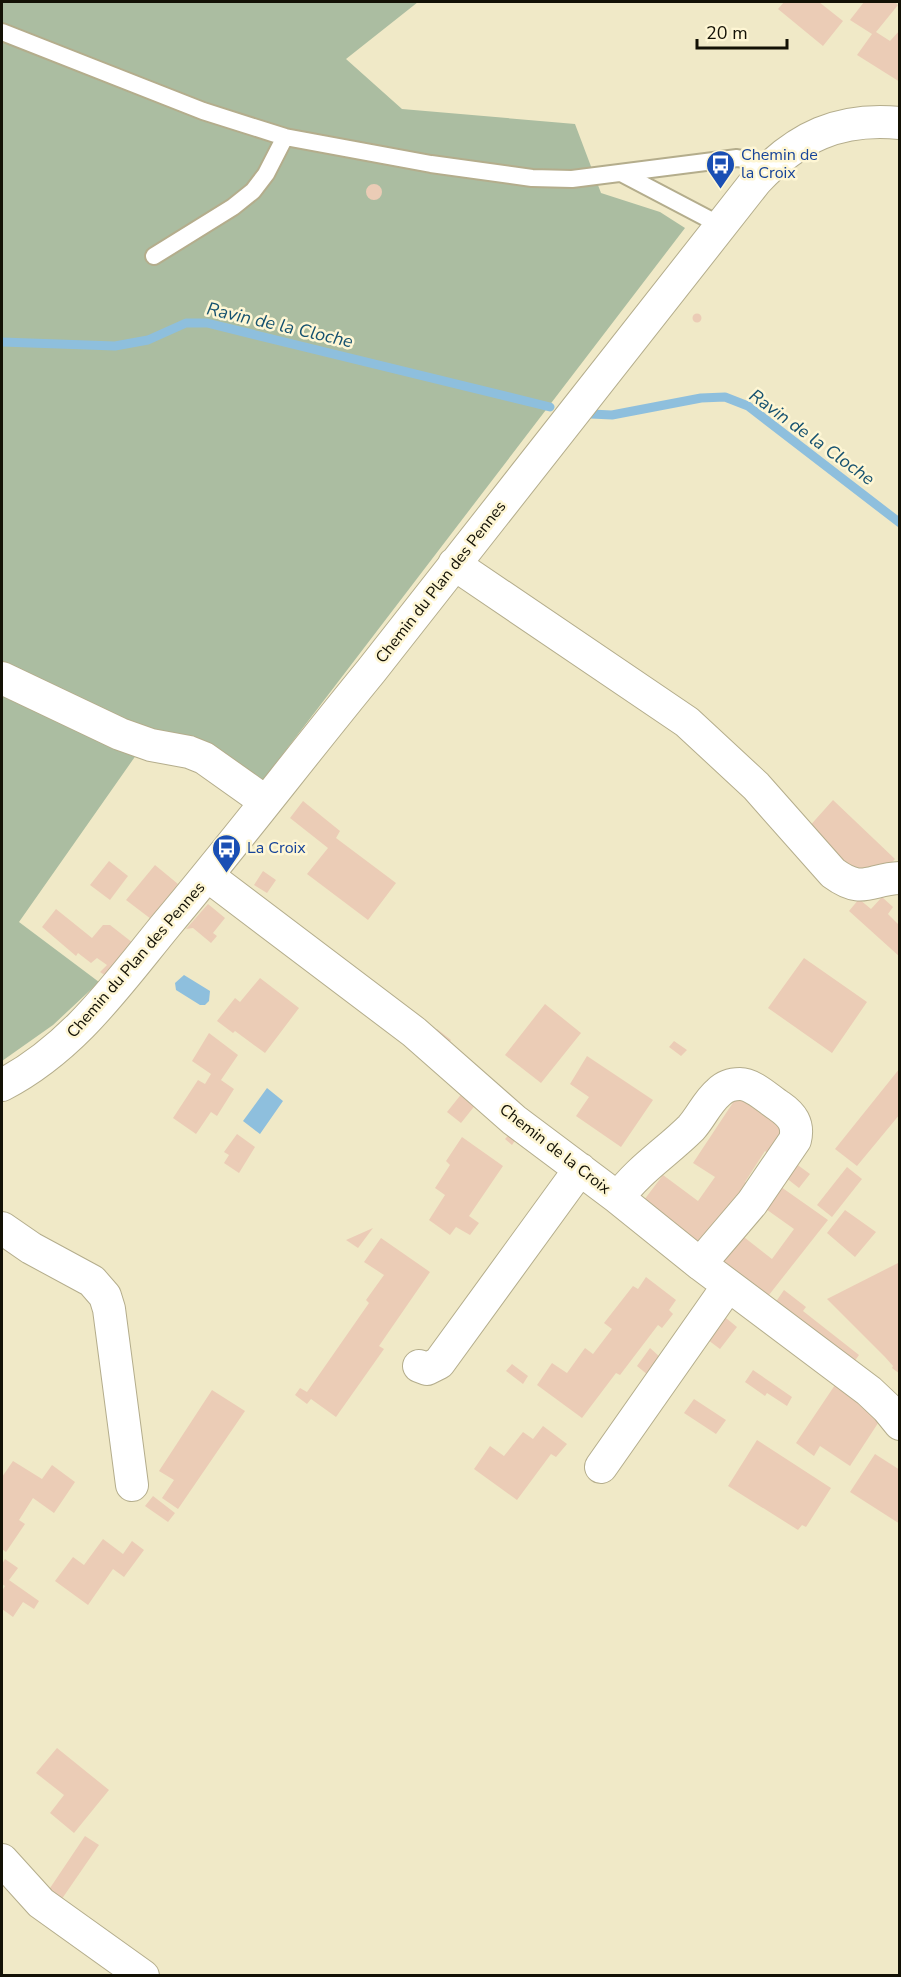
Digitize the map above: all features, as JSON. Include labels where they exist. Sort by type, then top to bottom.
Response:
[{"type":"street","name":"Chemin du Plan des Pennes","points":[[2,1085],[44,1060],[90,1018],[208,876],[720,225],[765,172],[810,136],[863,122],[900,123]]},
{"type":"street","points":[[454,564],[687,722],[756,786],[833,873],[857,886],[900,878]]},
{"type":"street","points":[[2,678],[120,734],[151,745],[189,752],[204,758],[266,802]]},
{"type":"street","name":"Chemin de la Croix","points":[[208,876],[414,1032],[514,1120],[618,1198],[728,1286],[869,1391],[899,1420]]},
{"type":"street","points":[[618,1198],[627,1185],[694,1125],[720,1090],[741,1084],[750,1086],[789,1113],[795,1122],[797,1131],[795,1140],[752,1203],[700,1264]]},
{"type":"street","points":[[419,1366],[427,1369],[439,1364],[580,1169]]},
{"type":"street","points":[[2,1228],[31,1248],[92,1281],[105,1296],[110,1309],[132,1485]]},
{"type":"street","points":[[601,1467],[728,1286]]},
{"type":"street","points":[[2,1860],[41,1904],[143,1976]]},
{"type":"lane","points":[[2,32],[203,111],[285,137],[431,164],[532,178],[572,179],[738,158],[748,160],[765,172]]},
{"type":"lane","points":[[154,256],[232,207],[253,191],[266,174],[285,137]]},
{"type":"lane","points":[[621,173],[720,225]]},
{"type":"green space","points":[[2,2],[418,2],[346,59],[402,109],[575,124],[601,193],[660,212],[685,228],[260,784],[153,731],[19,922],[99,982],[53,1025],[2,1061]]},
{"type":"water","points":[[184,975],[210,991],[209,1001],[205,1005],[200,1005],[176,990],[175,983]]},
{"type":"water","points":[[267,1088],[283,1101],[260,1134],[243,1121]]},
{"type":"building","points":[[784,2],[819,2],[843,21],[823,46],[778,9]]},
{"type":"building","points":[[864,2],[895,2],[898,5],[876,32],[890,41],[900,30],[900,82],[857,55],[872,34],[850,20]]},
{"type":"building","points":[[374,184],[380,186],[382,192],[380,198],[374,200],[368,198],[366,192],[368,186]]},
{"type":"building","points":[[697,313],[702,318],[697,323],[692,318]]},
{"type":"building","points":[[833,800],[895,859],[884,871],[869,876],[859,868],[855,873],[807,829]]},
{"type":"building","points":[[303,801],[340,831],[336,838],[396,883],[368,920],[307,874],[328,848],[290,818]]},
{"type":"building","points":[[109,861],[128,876],[110,900],[90,885]]},
{"type":"building","points":[[155,865],[178,884],[151,919],[126,900]]},
{"type":"building","points":[[263,871],[276,880],[267,893],[254,885]]},
{"type":"building","points":[[882,897],[893,907],[888,914],[900,926],[900,957],[849,911],[859,899],[871,909]]},
{"type":"building","points":[[208,904],[225,918],[213,933],[217,936],[211,943],[193,928],[186,929]]},
{"type":"building","points":[[56,909],[92,938],[103,925],[110,925],[133,943],[106,976],[100,972],[107,965],[97,958],[91,963],[78,953],[76,956],[42,927]]},
{"type":"building","points":[[804,958],[867,1002],[832,1053],[768,1008]]},
{"type":"building","points":[[260,978],[299,1008],[265,1053],[217,1021],[235,998],[240,1002]]},
{"type":"building","points":[[545,1004],[581,1033],[541,1083],[505,1055]]},
{"type":"building","points":[[437,1029],[451,1040],[445,1048],[430,1037]]},
{"type":"building","points":[[209,1033],[238,1055],[221,1080],[234,1089],[217,1116],[211,1112],[196,1134],[173,1118],[198,1080],[205,1084],[211,1074],[192,1061]]},
{"type":"building","points":[[674,1041],[687,1050],[681,1056],[669,1047]]},
{"type":"building","points":[[587,1056],[653,1100],[621,1147],[576,1116],[589,1097],[570,1084]]},
{"type":"building","points":[[900,1068],[900,1114],[857,1166],[835,1149]]},
{"type":"building","points":[[463,1092],[477,1103],[461,1123],[447,1112]]},
{"type":"building","points":[[738,1095],[789,1129],[772,1156],[765,1151],[745,1182],[752,1187],[732,1215],[725,1209],[698,1246],[641,1204],[663,1175],[698,1201],[715,1177],[693,1163]]},
{"type":"building","points":[[512,1131],[518,1136],[512,1145],[505,1139]]},
{"type":"building","points":[[237,1134],[255,1147],[239,1173],[224,1163],[229,1155],[224,1152]]},
{"type":"building","points":[[462,1137],[503,1166],[469,1216],[479,1223],[470,1235],[456,1227],[450,1235],[429,1220],[445,1195],[435,1188],[450,1165],[446,1161]]},
{"type":"building","points":[[795,1163],[810,1174],[799,1188],[785,1177]]},
{"type":"building","points":[[847,1167],[862,1179],[832,1217],[817,1205]]},
{"type":"building","points":[[774,1182],[828,1220],[765,1300],[713,1258],[740,1234],[772,1259],[794,1229],[759,1204]]},
{"type":"building","points":[[845,1210],[876,1232],[855,1257],[827,1233]]},
{"type":"building","points":[[373,1228],[358,1248],[346,1240]]},
{"type":"building","points":[[381,1238],[430,1272],[379,1346],[384,1349],[336,1417],[311,1399],[307,1404],[295,1395],[300,1388],[307,1392],[369,1303],[366,1300],[384,1275],[364,1262]]},
{"type":"building","points":[[900,1262],[898,1342],[900,1374],[827,1299]]},
{"type":"building","points":[[646,1277],[676,1300],[669,1310],[673,1314],[662,1328],[658,1325],[620,1375],[616,1373],[582,1418],[537,1385],[552,1363],[567,1373],[585,1348],[593,1354],[612,1329],[604,1323],[633,1286],[638,1289]]},
{"type":"building","points":[[784,1290],[806,1307],[803,1311],[859,1355],[851,1366],[773,1306]]},
{"type":"building","points":[[721,1314],[737,1327],[720,1349],[704,1337]]},
{"type":"building","points":[[650,1348],[660,1357],[648,1375],[637,1366]]},
{"type":"building","points":[[512,1364],[528,1376],[523,1384],[506,1371]]},
{"type":"building","points":[[753,1370],[792,1397],[787,1406],[767,1393],[765,1396],[745,1382]]},
{"type":"building","points":[[835,1385],[882,1417],[850,1466],[820,1446],[814,1456],[796,1443]]},
{"type":"building","points":[[212,1390],[245,1411],[178,1509],[162,1498],[174,1480],[159,1471]]},
{"type":"building","points":[[694,1399],[726,1420],[716,1434],[684,1413]]},
{"type":"building","points":[[543,1426],[567,1444],[556,1457],[551,1454],[517,1500],[474,1469],[490,1446],[504,1456],[523,1432],[533,1439]]},
{"type":"building","points":[[757,1440],[831,1488],[806,1527],[802,1525],[798,1530],[728,1486]]},
{"type":"building","points":[[875,1454],[900,1470],[900,1524],[850,1492]]},
{"type":"building","points":[[13,1461],[42,1479],[52,1465],[75,1482],[54,1513],[33,1498],[19,1520],[25,1524],[6,1552],[2,1549],[2,1477]]},
{"type":"building","points":[[153,1496],[175,1513],[168,1522],[145,1506]]},
{"type":"building","points":[[103,1539],[123,1554],[132,1541],[144,1550],[124,1577],[113,1569],[88,1605],[55,1581],[73,1557],[84,1565]]},
{"type":"building","points":[[5,1559],[18,1568],[9,1580],[39,1601],[34,1609],[23,1602],[13,1617],[2,1609],[2,1591],[5,1586],[2,1584],[2,1564]]},
{"type":"building","points":[[57,1748],[109,1790],[74,1833],[50,1813],[64,1795],[36,1773]]},
{"type":"building","points":[[85,1836],[99,1845],[57,1906],[44,1897]]},
{"type":"waterway","name":"Ravin de la Cloche","points":[[2,342],[115,346],[148,340],[186,323],[207,323],[550,407]]},
{"type":"waterway","name":"Ravin de la Cloche","points":[[591,414],[612,415],[701,398],[725,397],[748,406],[900,523]]},
{"type":"place","name":"Chemin de la Croix","points":[[720,190]]},
{"type":"place","name":"La Croix","points":[[226,874]]}]
